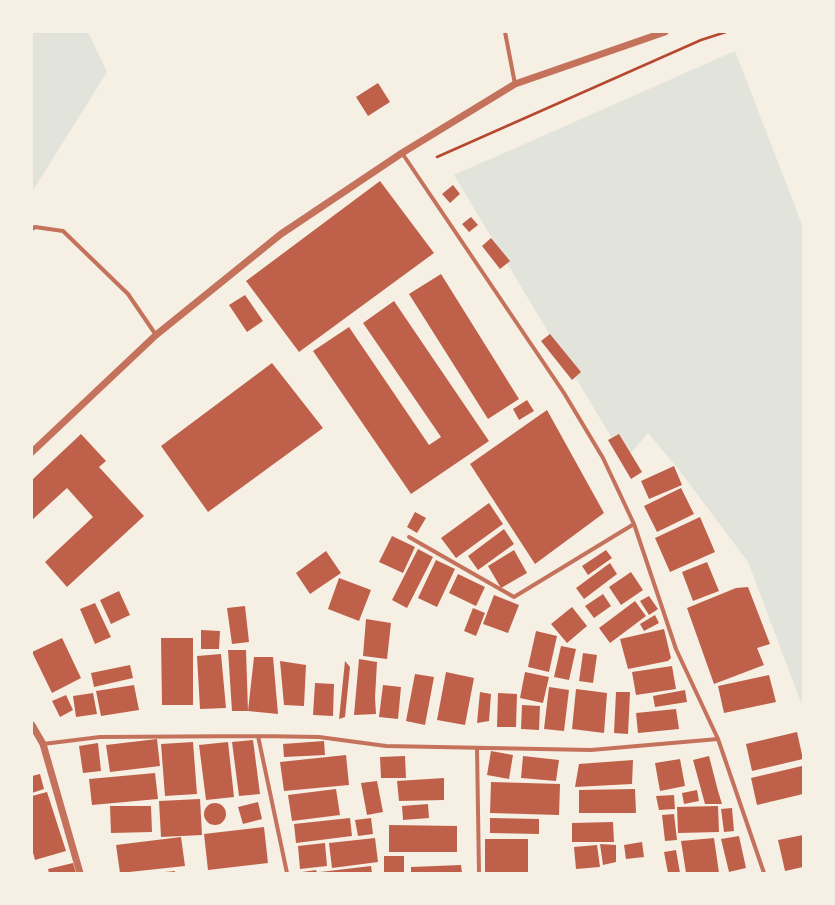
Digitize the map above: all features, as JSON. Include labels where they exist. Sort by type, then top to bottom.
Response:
[{"type":"street","points":[[505,32],[515,84]]},
{"type":"street","points":[[32,452],[156,335],[281,234],[402,154],[515,84],[665,32]]},
{"type":"street","points":[[402,154],[564,393],[603,458],[634,524],[676,649],[718,739],[764,873]]},
{"type":"street","points":[[32,229],[35,227],[63,231],[128,294],[156,335]]},
{"type":"street","points":[[409,537],[514,597],[634,524]]},
{"type":"street","points":[[32,725],[43,744],[80,873]]},
{"type":"street","points":[[43,744],[100,737],[258,736],[319,737],[386,746],[591,750],[718,739]]},
{"type":"street","points":[[258,736],[287,873]]},
{"type":"street","points":[[476,748],[479,873]]},
{"type":"path","points":[[437,157],[701,40],[726,32]]},
{"type":"shaded area","points":[[32,32],[88,32],[107,72],[32,192]]},
{"type":"shaded area","points":[[735,51],[803,227],[803,708],[748,562],[679,470],[648,433],[625,460],[454,175]]},
{"type":"building","points":[[378,83],[390,102],[368,116],[356,97]]},
{"type":"building","points":[[380,181],[434,253],[299,352],[246,281]]},
{"type":"building","points":[[453,185],[460,194],[450,203],[442,194]]},
{"type":"building","points":[[471,217],[478,225],[469,232],[462,224]]},
{"type":"building","points":[[491,238],[510,261],[500,269],[482,246]]},
{"type":"building","points":[[441,274],[519,399],[488,419],[409,294]]},
{"type":"building","points":[[245,295],[263,321],[247,332],[229,305]]},
{"type":"building","points":[[394,301],[489,441],[411,494],[313,351],[349,327],[429,445],[441,437],[363,323]]},
{"type":"building","points":[[550,334],[581,372],[572,380],[541,341]]},
{"type":"building","points":[[272,363],[323,428],[208,512],[161,446]]},
{"type":"building","points":[[527,400],[534,411],[519,420],[513,409]]},
{"type":"building","points":[[547,410],[604,513],[535,564],[470,464]]},
{"type":"building","points":[[81,434],[106,461],[99,467],[144,516],[67,587],[45,562],[93,517],[67,488],[32,520],[32,480]]},
{"type":"building","points":[[619,434],[642,472],[631,479],[608,440]]},
{"type":"building","points":[[674,466],[682,485],[649,499],[641,481]]},
{"type":"building","points":[[681,488],[694,514],[657,532],[644,506]]},
{"type":"building","points":[[489,503],[503,524],[456,558],[441,538]]},
{"type":"building","points":[[415,512],[426,518],[417,533],[407,527]]},
{"type":"building","points":[[700,517],[715,552],[670,572],[655,538]]},
{"type":"building","points":[[504,529],[514,544],[478,570],[468,556]]},
{"type":"building","points":[[392,536],[415,547],[403,573],[379,562]]},
{"type":"building","points":[[418,549],[433,557],[407,608],[392,600]]},
{"type":"building","points":[[514,550],[527,573],[501,588],[488,566]]},
{"type":"building","points":[[606,550],[612,558],[588,575],[582,566]]},
{"type":"building","points":[[326,551],[341,573],[310,594],[296,573]]},
{"type":"building","points":[[436,560],[455,569],[437,607],[418,598]]},
{"type":"building","points":[[707,562],[719,591],[693,601],[682,572]]},
{"type":"building","points":[[610,563],[617,574],[584,599],[576,588]]},
{"type":"building","points":[[631,572],[643,590],[621,605],[609,587]]},
{"type":"building","points":[[458,574],[485,587],[476,606],[449,593]]},
{"type":"building","points":[[339,578],[371,590],[359,621],[328,609]]},
{"type":"building","points":[[748,587],[770,644],[757,648],[764,665],[714,684],[687,608],[736,588]]},
{"type":"building","points":[[119,591],[130,615],[111,624],[100,600]]},
{"type":"building","points":[[603,594],[611,606],[594,618],[585,606]]},
{"type":"building","points":[[494,595],[519,605],[508,633],[483,624]]},
{"type":"building","points":[[649,596],[658,609],[649,615],[640,601]]},
{"type":"building","points":[[635,601],[646,616],[610,643],[599,628]]},
{"type":"building","points":[[95,603],[111,637],[95,644],[80,609]]},
{"type":"building","points":[[245,606],[249,642],[232,644],[227,608]]},
{"type":"building","points":[[572,607],[587,626],[567,643],[551,624]]},
{"type":"building","points":[[473,608],[485,613],[476,636],[464,631]]},
{"type":"building","points":[[655,615],[659,623],[644,631],[640,624]]},
{"type":"building","points":[[366,619],[391,623],[387,659],[363,656]]},
{"type":"building","points":[[664,629],[671,658],[668,661],[628,669],[620,639]]},
{"type":"building","points":[[201,630],[220,631],[219,649],[201,649]]},
{"type":"building","points":[[536,631],[557,636],[549,672],[528,667]]},
{"type":"building","points":[[62,638],[81,678],[52,693],[32,652]]},
{"type":"building","points":[[161,638],[193,638],[193,705],[162,705]]},
{"type":"building","points":[[561,646],[576,649],[569,680],[554,677]]},
{"type":"building","points":[[228,650],[246,650],[248,711],[232,711]]},
{"type":"building","points":[[583,653],[597,655],[593,683],[579,681]]},
{"type":"building","points":[[221,654],[226,708],[200,709],[197,656]]},
{"type":"building","points":[[254,657],[273,657],[278,714],[248,711]]},
{"type":"building","points":[[359,659],[377,662],[375,698],[376,714],[354,715]]},
{"type":"building","points":[[280,661],[306,665],[304,706],[284,705]]},
{"type":"building","points":[[345,661],[350,667],[345,717],[339,719]]},
{"type":"building","points":[[130,665],[133,678],[94,687],[91,673]]},
{"type":"building","points":[[672,666],[676,689],[636,695],[632,672]]},
{"type":"building","points":[[446,672],[474,678],[465,725],[437,720]]},
{"type":"building","points":[[525,672],[549,677],[543,703],[520,698]]},
{"type":"building","points":[[415,674],[434,677],[425,725],[406,721]]},
{"type":"building","points":[[769,675],[776,702],[724,713],[718,686]]},
{"type":"building","points":[[315,683],[334,684],[333,716],[313,715]]},
{"type":"building","points":[[134,685],[139,710],[101,716],[96,691]]},
{"type":"building","points":[[383,685],[401,687],[398,719],[379,717]]},
{"type":"building","points":[[549,687],[569,690],[564,731],[544,729]]},
{"type":"building","points":[[576,689],[607,693],[604,733],[572,729]]},
{"type":"building","points":[[685,690],[687,702],[655,707],[653,696]]},
{"type":"building","points":[[480,692],[491,694],[489,721],[477,723]]},
{"type":"building","points":[[616,692],[630,692],[628,734],[614,733]]},
{"type":"building","points":[[93,693],[97,714],[76,717],[73,696]]},
{"type":"building","points":[[498,693],[517,694],[516,727],[497,727]]},
{"type":"building","points":[[66,695],[73,710],[60,717],[52,701]]},
{"type":"building","points":[[522,705],[540,706],[539,730],[521,729]]},
{"type":"building","points":[[676,709],[679,729],[638,733],[636,713]]},
{"type":"building","points":[[797,732],[803,759],[752,771],[746,744]]},
{"type":"building","points":[[157,739],[160,766],[110,772],[106,745]]},
{"type":"building","points":[[253,740],[260,794],[239,796],[232,742]]},
{"type":"building","points":[[324,741],[325,755],[284,757],[283,744]]},
{"type":"building","points":[[193,742],[197,794],[165,796],[161,744]]},
{"type":"building","points":[[228,742],[234,797],[206,800],[199,745]]},
{"type":"building","points":[[98,743],[101,771],[83,773],[79,746]]},
{"type":"building","points":[[491,751],[513,755],[509,779],[487,775]]},
{"type":"building","points":[[346,755],[349,785],[284,791],[280,762]]},
{"type":"building","points":[[405,756],[406,778],[381,778],[380,757]]},
{"type":"building","points":[[523,756],[559,760],[556,781],[521,778]]},
{"type":"building","points":[[709,756],[722,804],[705,804],[693,760]]},
{"type":"building","points":[[680,759],[685,786],[660,791],[655,763]]},
{"type":"building","points":[[633,760],[632,784],[575,787],[579,764]]},
{"type":"building","points":[[802,766],[803,794],[757,805],[751,778]]},
{"type":"building","points":[[155,773],[158,799],[92,805],[89,779]]},
{"type":"building","points":[[40,774],[44,789],[32,793],[32,776]]},
{"type":"building","points":[[444,778],[444,800],[399,801],[397,781]]},
{"type":"building","points":[[377,781],[383,812],[367,815],[361,783]]},
{"type":"building","points":[[491,782],[560,784],[559,815],[490,813]]},
{"type":"building","points":[[336,789],[340,815],[292,821],[288,795]]},
{"type":"building","points":[[635,789],[636,813],[579,813],[579,790]]},
{"type":"building","points":[[697,790],[699,801],[684,804],[682,793]]},
{"type":"building","points":[[47,792],[66,851],[35,860],[32,849],[32,796]]},
{"type":"building","points":[[674,795],[675,809],[659,810],[656,796]]},
{"type":"building","points":[[200,799],[202,835],[161,837],[159,801]]},
{"type":"building","points":[[258,802],[262,819],[243,824],[238,807]]},
{"type":"building","points":[[215,803],[219,804],[225,810],[225,818],[219,824],[215,825],[211,824],[205,818],[204,814],[205,810],[211,804]]},
{"type":"building","points":[[428,804],[429,818],[403,820],[402,806]]},
{"type":"building","points":[[110,806],[151,806],[152,832],[111,833]]},
{"type":"building","points":[[718,806],[719,832],[678,833],[677,807]]},
{"type":"building","points":[[732,808],[734,831],[724,832],[721,809]]},
{"type":"building","points":[[674,814],[677,840],[665,841],[662,815]]},
{"type":"building","points":[[350,818],[352,836],[296,843],[294,824]]},
{"type":"building","points":[[371,818],[373,834],[358,836],[355,820]]},
{"type":"building","points":[[490,818],[539,819],[539,834],[490,833]]},
{"type":"building","points":[[613,822],[614,842],[572,842],[572,823]]},
{"type":"building","points":[[389,825],[457,826],[457,852],[389,852]]},
{"type":"building","points":[[264,827],[268,863],[208,870],[204,834]]},
{"type":"building","points":[[803,835],[803,867],[785,871],[778,840]]},
{"type":"building","points":[[739,836],[746,868],[729,872],[721,839]]},
{"type":"building","points":[[181,837],[185,866],[120,873],[116,845]]},
{"type":"building","points":[[375,838],[378,862],[332,868],[329,843]]},
{"type":"building","points":[[714,838],[719,873],[686,873],[681,841]]},
{"type":"building","points":[[485,839],[528,839],[528,873],[485,873]]},
{"type":"building","points":[[642,842],[644,857],[626,859],[624,845]]},
{"type":"building","points":[[325,843],[327,866],[300,869],[298,846]]},
{"type":"building","points":[[600,844],[616,845],[616,862],[603,865]]},
{"type":"building","points":[[597,845],[600,867],[576,869],[574,847]]},
{"type":"building","points":[[676,850],[680,873],[668,873],[664,852]]},
{"type":"building","points":[[384,856],[404,856],[404,873],[384,873]]},
{"type":"building","points":[[73,863],[76,873],[49,873],[48,869]]},
{"type":"building","points":[[461,865],[462,873],[411,873],[411,867]]},
{"type":"building","points":[[371,866],[372,873],[320,873],[320,872]]},
{"type":"building","points":[[316,870],[317,873],[302,873],[302,872]]},
{"type":"building","points":[[175,871],[175,873],[165,873],[165,872]]}]
